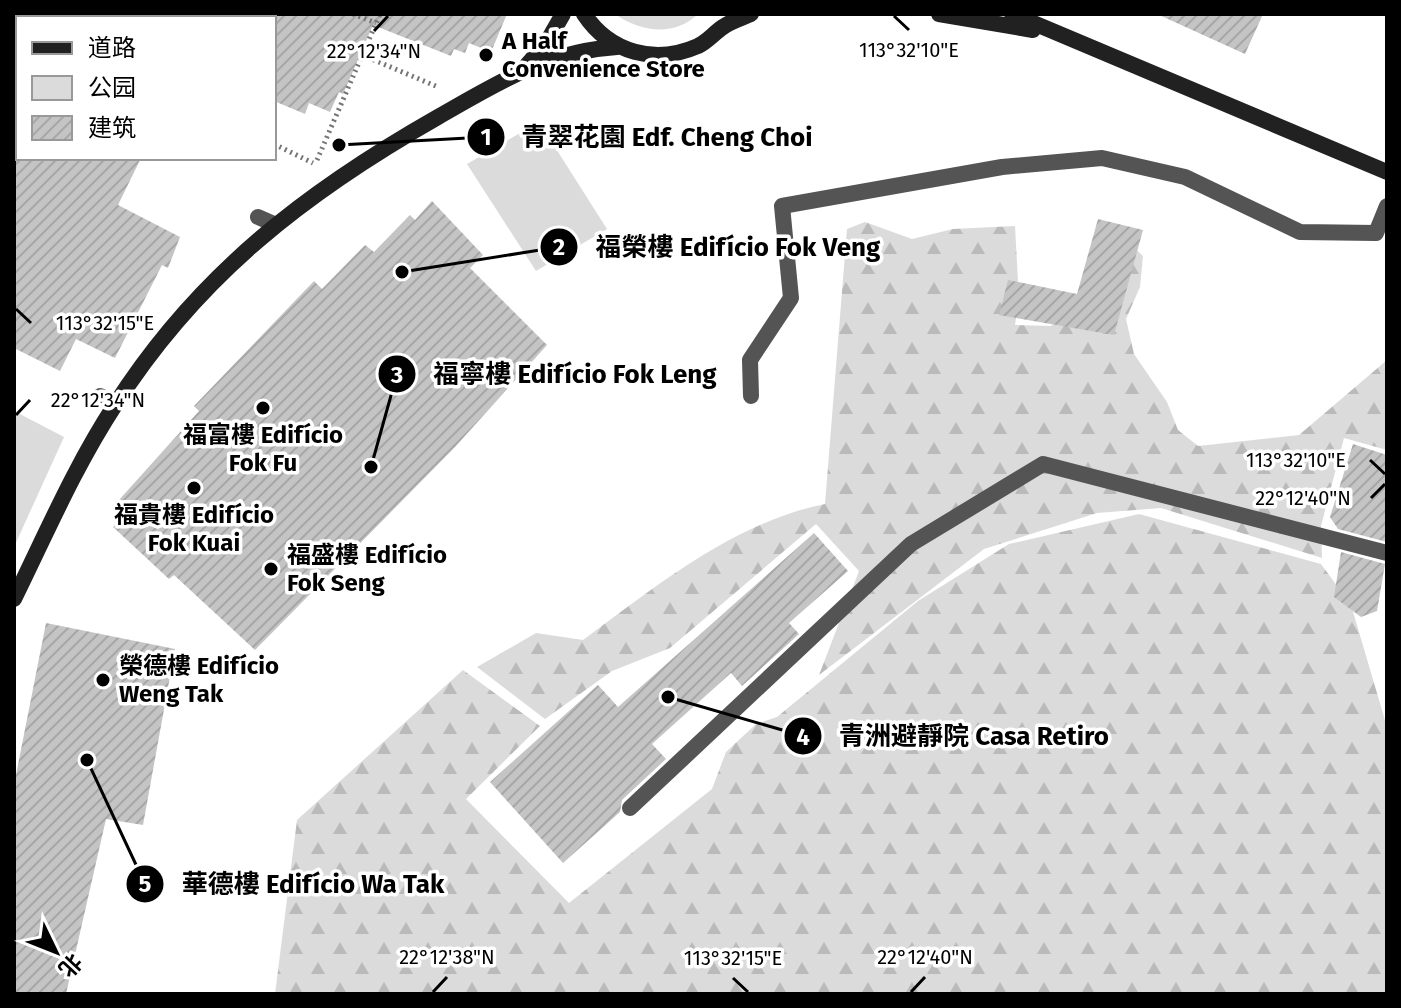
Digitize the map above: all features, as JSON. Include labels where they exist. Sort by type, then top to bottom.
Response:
[{"type":"main road","points":[[524,69],[547,42],[563,14]]},
{"type":"main road","points":[[584,14],[594,29],[617,47],[645,55],[674,54],[701,45],[728,20],[751,14]]},
{"type":"main road","points":[[939,14],[1054,34]]},
{"type":"main road","points":[[1012,14],[1387,172]]},
{"type":"main road","points":[[14,599],[85,455],[108,400],[266,220],[399,139],[524,69],[558,55],[617,47]]},
{"type":"street","points":[[751,396],[750,360],[791,298],[782,206],[1002,167],[1102,158],[1185,177],[1300,232],[1376,233],[1387,206]]},
{"type":"street","points":[[630,808],[911,544],[1043,464],[1387,553]]},
{"type":"path","points":[[353,14],[376,23]]},
{"type":"path","points":[[276,145],[315,165],[380,14]]},
{"type":"path","points":[[362,55],[469,100]]},
{"type":"green space","points":[[615,14],[698,14],[678,26],[657,29],[635,25]]},
{"type":"green space","points":[[539,122],[607,229],[536,271],[467,164]]},
{"type":"green space","points":[[865,222],[912,239],[953,229],[1015,226],[1019,300],[1015,325],[1051,326],[1078,305],[1122,236],[1143,256],[1140,287],[1126,319],[1134,354],[1167,402],[1178,430],[1198,446],[1299,435],[1387,360],[1387,450],[1344,438],[1321,526],[1322,558],[1161,508],[1097,513],[984,549],[819,675],[859,571],[816,524],[670,648],[612,671],[545,719],[477,667],[536,633],[583,640],[668,578],[728,541],[759,525],[825,504],[847,229]]},
{"type":"green space","points":[[18,413],[64,437],[14,547],[14,421]]},
{"type":"green space","points":[[1139,514],[1321,564],[1351,605],[1387,727],[1387,994],[275,994],[297,820],[463,670],[540,726],[466,799],[569,903],[712,789],[726,752],[756,724],[777,717],[918,601],[1009,544]]},
{"type":"building","points":[[507,14],[491,52],[469,43],[465,53],[454,49],[451,56],[373,25],[343,94],[339,92],[330,112],[309,103],[305,114],[276,102],[274,16]]},
{"type":"building","points":[[1157,14],[1263,14],[1245,54]]},
{"type":"building","points":[[14,158],[140,160],[118,205],[180,237],[168,268],[162,265],[115,358],[76,339],[60,371],[14,348]]},
{"type":"building","points":[[432,201],[483,255],[470,268],[547,345],[455,447],[255,650],[174,575],[169,579],[113,527],[127,509],[119,500],[199,411],[194,406],[314,281],[322,289],[365,245],[374,252],[410,215],[415,220]]},
{"type":"building","points":[[1098,219],[1143,230],[1114,335],[999,315],[1008,280],[1077,294]]},
{"type":"building","points":[[1353,444],[1387,455],[1387,542],[1338,529],[1330,517]]},
{"type":"building","points":[[814,533],[848,571],[789,623],[799,634],[742,686],[731,673],[652,744],[666,759],[622,800],[620,812],[563,863],[490,782],[598,685],[618,707]]},
{"type":"building","points":[[1341,552],[1385,564],[1377,611],[1361,617],[1334,597]]},
{"type":"building","points":[[46,623],[175,649],[143,825],[106,819],[66,994],[14,994],[14,785]]},
{"type":"place","name":"A Half Convenience Store","points":[[486,55]]},
{"type":"place","name":"青翠花園 Edf. Cheng Choi","points":[[339,145]]},
{"type":"place","name":"福榮樓 Edifício Fok Veng","points":[[402,272]]},
{"type":"place","name":"福富樓 Edifício Fok Fu","points":[[263,408]]},
{"type":"place","name":"福寧樓 Edifício Fok Leng","points":[[371,467]]},
{"type":"place","name":"福貴樓 Edifício Fok Kuai","points":[[194,488]]},
{"type":"place","name":"福盛樓 Edifício Fok Seng","points":[[271,569]]},
{"type":"place","name":"榮德樓 Edifício Weng Tak","points":[[103,680]]},
{"type":"place","name":"青洲避靜院 Casa Retiro","points":[[668,697]]},
{"type":"place","name":"華德樓 Edifício Wa Tak","points":[[87,760]]}]
